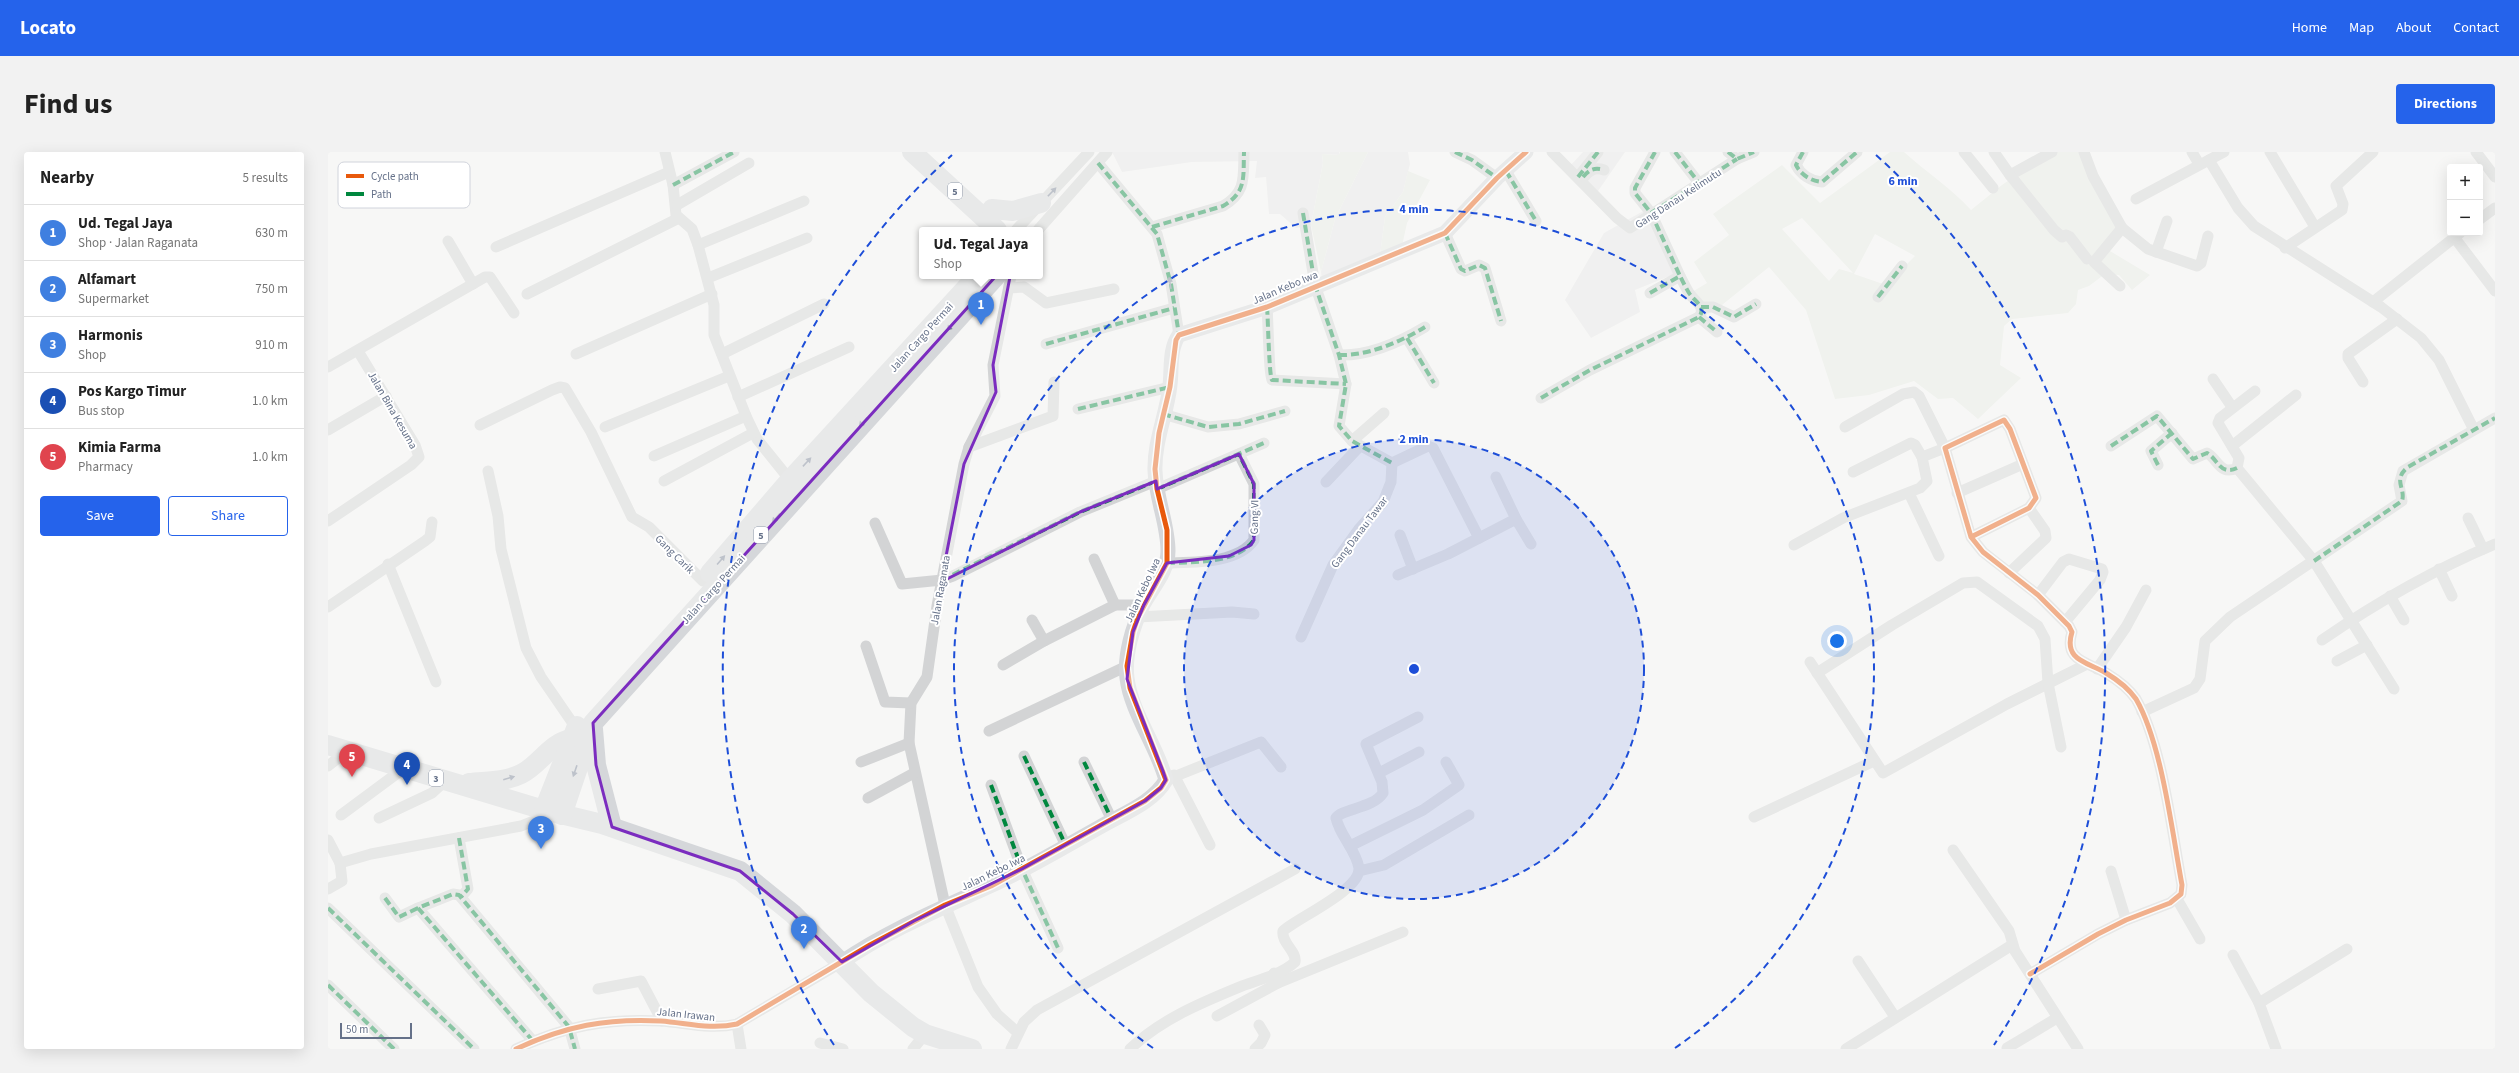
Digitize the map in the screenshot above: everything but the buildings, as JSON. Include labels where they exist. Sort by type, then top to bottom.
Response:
[{"type":"highway","name":"5","points":[[912,152],[991,222],[1004,227]]},
{"type":"highway","name":"5","points":[[929,152],[991,222]]},
{"type":"highway","points":[[991,222],[1013,211],[1041,203]]},
{"type":"highway","name":"Jalan Cargo Permai","points":[[553,813],[580,730],[581,717],[790,480],[973,279]]},
{"type":"highway","name":"Jalan Cargo Permai","points":[[553,813],[580,730],[1003,282]]},
{"type":"highway","points":[[451,783],[506,780],[521,774],[558,744],[580,730],[596,765],[612,827]]},
{"type":"highway","name":"3","points":[[337,748],[553,813],[612,827],[714,861],[745,874],[793,914],[919,1041],[972,1049]]},
{"type":"street","points":[[665,152],[668,172],[673,185],[677,218],[692,230],[708,278],[714,311],[714,330],[729,376],[754,433],[790,480]]},
{"type":"street","points":[[673,185],[734,152]]},
{"type":"street","points":[[1019,227],[1089,152]]},
{"type":"street","points":[[1041,227],[1107,152]]},
{"type":"street","points":[[1152,227],[1223,206],[1232,200],[1242,186],[1244,152]]},
{"type":"street","points":[[1454,152],[1502,174],[1536,220]]},
{"type":"street","name":"Jalan Kebo Iwa","points":[[842,962],[945,905],[1022,870],[1145,802],[1170,778],[1130,688],[1127,666],[1133,632],[1141,611],[1167,563],[1166,530],[1156,485],[1159,433],[1170,387],[1174,345],[1179,335],[1267,307],[1315,285],[1445,233],[1502,174],[1526,152]]},
{"type":"street","name":"Gang Danau Kelimutu","points":[[1552,152],[1617,218],[1630,228],[1636,226],[1651,213],[1699,183],[1733,156],[1754,152]]},
{"type":"street","points":[[1579,179],[1598,152]]},
{"type":"street","points":[[1655,152],[1635,191],[1651,213],[1680,276],[1700,312],[1717,332]]},
{"type":"street","points":[[1674,152],[1699,183]]},
{"type":"street","points":[[1803,152],[1796,165],[1799,172],[1813,180],[1822,182],[1830,178],[1857,152]]},
{"type":"street","points":[[1964,152],[1992,188]]},
{"type":"street","points":[[1994,152],[2010,175],[2054,230],[2062,237],[2066,235],[2070,237],[2087,259]]},
{"type":"street","points":[[2010,175],[2039,155],[2052,152]]},
{"type":"street","points":[[2084,152],[2092,176],[2122,228],[2148,249],[2198,266],[2201,263],[2208,236]]},
{"type":"street","points":[[2192,152],[2204,162],[2246,219],[2285,248],[2373,302],[2421,338],[2438,360],[2473,428]]},
{"type":"street","points":[[2136,199],[2224,152]]},
{"type":"street","points":[[2270,152],[2315,227]]},
{"type":"street","points":[[2285,248],[2342,210],[2343,204],[2336,186],[2373,152]]},
{"type":"street","points":[[2476,152],[2495,177]]},
{"type":"street","points":[[676,204],[749,163]]},
{"type":"street","points":[[1098,163],[1152,227],[1166,249],[1179,335]]},
{"type":"street","points":[[1579,179],[1588,171],[1604,170]]},
{"type":"street","points":[[496,247],[668,172]]},
{"type":"street","points":[[1063,180],[1073,191]]},
{"type":"street","points":[[698,245],[804,201]]},
{"type":"street","points":[[2483,217],[2495,208]]},
{"type":"street","points":[[1303,213],[1315,285],[1346,384],[1339,426],[1356,443],[1392,464],[1428,446],[1433,448],[1479,538]]},
{"type":"street","points":[[527,294],[677,218]]},
{"type":"street","points":[[2156,252],[2167,222]]},
{"type":"street","points":[[2120,286],[2094,262],[2122,228]]},
{"type":"street","points":[[1445,233],[1461,269],[1465,270],[1479,265],[1485,268],[1501,320]]},
{"type":"street","points":[[2373,302],[2456,236]]},
{"type":"street","points":[[2458,236],[2495,291]]},
{"type":"street","points":[[708,278],[807,238]]},
{"type":"street","points":[[448,241],[473,284]]},
{"type":"street","points":[[1878,297],[1902,266]]},
{"type":"street","points":[[1650,293],[1680,276]]},
{"type":"street","points":[[328,367],[485,277],[490,277],[514,313]]},
{"type":"street","points":[[1003,282],[1024,287],[1046,304],[1114,289]]},
{"type":"street","name":"Jalan Raganata","points":[[1003,282],[993,365],[995,396],[969,447],[951,525],[927,677],[911,703],[909,743],[914,773],[945,905],[978,987],[997,1014],[1018,1033]]},
{"type":"street","points":[[576,354],[712,294]]},
{"type":"street","points":[[722,354],[824,304]]},
{"type":"street","points":[[1541,398],[1590,370],[1700,312],[1713,307],[1734,316],[1756,304]]},
{"type":"street","points":[[1267,307],[1270,346],[1270,375],[1272,380],[1346,384]]},
{"type":"street","points":[[1046,344],[1174,308]]},
{"type":"street","points":[[2363,382],[2348,358],[2348,354],[2397,319]]},
{"type":"street","points":[[1338,355],[1362,352],[1407,338],[1425,327]]},
{"type":"street","points":[[1407,338],[1434,383]]},
{"type":"street","points":[[738,397],[849,347]]},
{"type":"street","name":"Jalan Bina Kesuma","points":[[328,521],[417,461],[417,450],[358,350]]},
{"type":"street","points":[[605,427],[729,376]]},
{"type":"street","points":[[2213,379],[2232,407]]},
{"type":"street","points":[[969,447],[1053,416],[1054,382]]},
{"type":"street","name":"Gang Carik","points":[[480,425],[563,387],[589,427],[632,516],[648,527],[702,581]]},
{"type":"street","points":[[1078,409],[1170,387]]},
{"type":"street","points":[[2237,468],[2239,458],[2218,423],[2220,418],[2232,407],[2255,390]]},
{"type":"street","points":[[1845,427],[1903,394],[1914,392],[1918,396],[1945,448],[1971,537],[1983,552],[2038,595],[2065,622],[2072,632],[2069,643],[2070,648],[2085,665],[2105,672],[2130,691],[2142,712],[2156,752],[2182,890],[2177,898],[2126,920],[2030,974]]},
{"type":"street","points":[[2232,446],[2296,395]]},
{"type":"street","points":[[328,430],[386,396]]},
{"type":"street","points":[[1163,414],[1208,427],[1239,424],[1285,411]]},
{"type":"street","points":[[1326,482],[1356,443],[1384,413]]},
{"type":"street","points":[[654,456],[746,416]]},
{"type":"street","points":[[2111,446],[2155,416],[2161,419],[2193,459],[2207,453],[2220,467],[2230,470],[2237,468]]},
{"type":"street","points":[[2142,712],[2194,688],[2200,679],[2203,646],[2209,635],[2245,606],[2402,501],[2400,481],[2403,471],[2473,428],[2495,418]]},
{"type":"street","points":[[1922,457],[1945,448],[2004,420],[2010,428],[2036,496],[2035,502],[2029,508],[1971,537]]},
{"type":"street","points":[[664,481],[754,433]]},
{"type":"street","points":[[2158,465],[2151,451],[2172,433]]},
{"type":"street","points":[[875,523],[902,584],[942,580],[1080,512],[1156,485],[1264,443]]},
{"type":"street","points":[[1794,545],[1843,518],[1909,493],[1927,481],[1922,457],[1915,445],[1911,443],[1853,472]]},
{"type":"street","name":"Gang VI","points":[[1167,563],[1200,562],[1229,556],[1251,545],[1254,540],[1254,484],[1238,454]]},
{"type":"street","name":"Gang Danau Tawar","points":[[1301,637],[1333,565],[1359,529],[1383,502],[1391,482],[1392,464]]},
{"type":"street","points":[[1957,492],[2023,464]]},
{"type":"street","points":[[2237,468],[2314,561],[2394,689]]},
{"type":"street","points":[[488,471],[498,516],[501,549],[526,648],[541,677],[580,730]]},
{"type":"street","points":[[1496,477],[1516,519],[1531,544]]},
{"type":"street","points":[[1909,493],[1940,556]]},
{"type":"street","points":[[2009,573],[2046,538],[2045,531],[2029,508]]},
{"type":"street","points":[[2468,518],[2483,549]]},
{"type":"street","points":[[1398,575],[1479,538],[1516,519]]},
{"type":"street","points":[[328,607],[388,564],[430,537],[432,522]]},
{"type":"street","points":[[1400,535],[1413,569]]},
{"type":"street","points":[[2322,640],[2390,596],[2439,569],[2495,544]]},
{"type":"street","points":[[1094,559],[1115,605]]},
{"type":"street","points":[[2038,595],[2063,562],[2069,559],[2102,569],[2103,572],[2100,580],[2065,622]]},
{"type":"street","points":[[388,564],[436,682]]},
{"type":"street","points":[[2439,569],[2452,596]]},
{"type":"street","points":[[1817,673],[1892,625],[1963,583],[1973,581],[1977,582],[2041,629],[2045,639],[2048,683],[2061,747]]},
{"type":"street","points":[[2097,669],[2126,627],[2146,590]]},
{"type":"street","points":[[2390,596],[2404,620]]},
{"type":"street","points":[[1003,665],[1044,641],[1115,605],[1141,611],[1226,612],[1254,614]]},
{"type":"street","points":[[1032,620],[1044,641]]},
{"type":"street","points":[[2336,662],[2366,645]]},
{"type":"street","points":[[866,646],[885,702],[911,703]]},
{"type":"street","points":[[1810,662],[1881,772],[1889,772],[2007,704],[2085,665]]},
{"type":"street","points":[[989,731],[1127,666]]},
{"type":"street","points":[[1217,1016],[1276,978],[1295,962],[1296,958],[1283,937],[1283,931],[1341,893],[1355,880],[1359,871],[1350,846],[1336,818],[1339,814],[1352,811],[1380,797],[1384,789],[1366,744],[1418,717]]},
{"type":"street","points":[[1210,845],[1170,778],[1260,742],[1281,767]]},
{"type":"street","points":[[861,762],[909,743]]},
{"type":"street","points":[[328,766],[337,748]]},
{"type":"street","points":[[1379,774],[1419,752]]},
{"type":"street","points":[[1024,756],[1066,846]]},
{"type":"street","points":[[1754,817],[1874,761]]},
{"type":"street","points":[[1084,762],[1112,820]]},
{"type":"street","points":[[1350,846],[1423,810],[1459,785],[1446,762]]},
{"type":"street","points":[[340,815],[403,769]]},
{"type":"street","points":[[868,798],[914,773]]},
{"type":"street","points":[[379,818],[451,783]]},
{"type":"street","points":[[991,785],[1022,870],[1058,948]]},
{"type":"street","points":[[340,863],[371,854],[521,826],[553,813]]},
{"type":"street","points":[[1359,871],[1384,865],[1470,815]]},
{"type":"street","points":[[459,838],[468,889],[461,897]]},
{"type":"street","points":[[328,840],[340,863],[342,881],[328,889]]},
{"type":"street","points":[[1952,850],[2008,931],[2012,945],[2076,1048]]},
{"type":"street","points":[[1011,1049],[1024,1022],[1037,1010],[1295,869]]},
{"type":"street","points":[[2110,871],[2126,920]]},
{"type":"street","points":[[385,898],[399,917],[453,894],[461,897],[569,1027],[575,1049]]},
{"type":"street","points":[[2177,898],[2200,939]]},
{"type":"street","points":[[328,908],[474,1049]]},
{"type":"street","points":[[418,908],[533,1041]]},
{"type":"street","points":[[1130,1049],[1157,1028],[1192,1008],[1403,932]]},
{"type":"street","points":[[1846,1049],[2012,945]]},
{"type":"street","points":[[2259,1003],[2347,949]]},
{"type":"street","points":[[2233,955],[2259,1003],[2276,1049]]},
{"type":"street","points":[[1858,961],[1895,1017]]},
{"type":"street","name":"Jalan Irawan","points":[[516,1049],[569,1027],[608,1021],[662,1021],[721,1028],[737,1024],[842,962]]},
{"type":"street","points":[[598,990],[641,981],[662,1021]]},
{"type":"street","points":[[328,985],[394,1049]]},
{"type":"street","points":[[2007,1048],[2057,1018]]},
{"type":"street","points":[[737,1024],[741,1049]]},
{"type":"street","points":[[1255,1049],[1261,1043],[1265,1035],[1259,1025]]},
{"type":"street","points":[[820,1043],[843,1049]]},
{"type":"highlighted area","points":[[1014,256],[993,365],[996,392],[964,464],[941,582],[1080,512],[1156,481],[1157,489],[1239,454],[1254,484],[1254,540],[1251,545],[1229,556],[1167,563],[1144,605],[1133,632],[1127,679],[1166,780],[1161,788],[1145,801],[1022,869],[914,921],[842,962],[793,914],[740,871],[612,827],[596,765],[593,723]]},
{"type":"shaded area","points":[[1112,152],[1339,152],[1340,155],[1322,154],[1323,163],[1311,225],[1296,228],[1280,214],[1269,214],[1266,177],[1255,178],[1257,161],[1192,162],[1122,172]]},
{"type":"shaded area","points":[[1340,152],[1368,152],[1335,219],[1321,272],[1311,225],[1323,163],[1322,154],[1339,155]]},
{"type":"shaded area","points":[[1368,152],[1408,152],[1410,164],[1403,192],[1385,217],[1380,255],[1322,280],[1321,272],[1335,219]]},
{"type":"shaded area","points":[[1583,152],[1625,152],[1596,194],[1568,168]]},
{"type":"shaded area","points":[[1890,152],[1904,152],[1955,194],[1971,210],[2002,185],[2050,152],[2083,152],[2124,229],[2105,248],[2150,275],[2132,290],[2119,275],[2105,274],[2089,286],[2078,290],[2076,304],[2068,313],[2012,319],[2004,326],[2000,365],[2021,378],[1978,419],[1953,398],[1938,399],[1914,381],[1869,395],[1835,399],[1806,310],[1769,267],[1717,309],[1702,317],[1692,292],[1707,283],[1694,262],[1729,235],[1713,214],[1782,165],[1820,203]],"holes":[[[1802,218],[1853,273],[1839,269],[1829,281],[1782,229]],[[1875,234],[1915,256],[1886,285],[1854,274]]]},
{"type":"shaded area","points":[[1408,171],[1430,180],[1407,223],[1402,246],[1380,255],[1385,217],[1403,192]]},
{"type":"shaded area","points":[[1645,210],[1677,273],[1635,290],[1640,312],[1591,338],[1565,300],[1604,233]]},
{"type":"marked path","points":[[673,185],[734,152]]},
{"type":"marked path","points":[[1152,227],[1223,206],[1231,201],[1240,189],[1242,183],[1244,152]]},
{"type":"marked path","points":[[1455,152],[1472,160],[1497,178]]},
{"type":"marked path","points":[[1578,177],[1598,152]]},
{"type":"marked path","points":[[1650,293],[1680,276],[1651,213],[1635,193],[1635,188],[1655,152]]},
{"type":"marked path","points":[[1675,152],[1699,183]]},
{"type":"marked path","points":[[1728,152],[1737,159],[1754,152]]},
{"type":"marked path","points":[[1803,152],[1796,165],[1798,169],[1807,177],[1822,182],[1857,152]]},
{"type":"marked path","points":[[1651,213],[1737,159]]},
{"type":"marked path","points":[[1098,163],[1157,234],[1171,284],[1179,335]]},
{"type":"marked path","points":[[1583,177],[1592,170],[1604,170]]},
{"type":"marked path","points":[[1506,171],[1536,221]]},
{"type":"marked path","points":[[1303,213],[1315,285],[1339,355],[1346,384],[1339,426],[1352,441],[1392,463]]},
{"type":"marked path","points":[[1445,233],[1461,269],[1465,271],[1479,265],[1485,268],[1501,321]]},
{"type":"marked path","points":[[1878,297],[1902,266]]},
{"type":"marked path","points":[[1541,398],[1590,370],[1699,317],[1702,310],[1701,307],[1689,293],[1680,276]]},
{"type":"marked path","points":[[1701,307],[1713,307],[1734,317],[1756,304]]},
{"type":"marked path","points":[[1267,307],[1269,358],[1272,380],[1346,384]]},
{"type":"marked path","points":[[1046,344],[1174,308]]},
{"type":"marked path","points":[[1699,317],[1717,332]]},
{"type":"marked path","points":[[1339,355],[1350,355],[1372,351],[1394,343],[1425,327]]},
{"type":"marked path","points":[[1407,338],[1434,383]]},
{"type":"marked path","points":[[1078,409],[1170,387]]},
{"type":"marked path","points":[[1163,414],[1208,427],[1239,424],[1285,411]]},
{"type":"marked path","points":[[2111,446],[2157,416],[2193,459],[2207,453],[2223,468],[2227,470],[2237,468]]},
{"type":"marked path","points":[[2314,561],[2402,501],[2403,496],[2400,480],[2403,472],[2408,467],[2495,418]]},
{"type":"marked path","points":[[2158,465],[2151,451],[2172,433]]},
{"type":"marked path","points":[[1157,489],[1264,443]]},
{"type":"marked path","points":[[1167,563],[1202,562],[1226,558],[1237,554],[1254,540],[1254,484],[1239,454]]},
{"type":"marked path","points":[[942,580],[1080,512],[1156,481]]},
{"type":"marked path","points":[[1024,756],[1066,846]]},
{"type":"marked path","points":[[1084,762],[1112,820]]},
{"type":"marked path","points":[[991,785],[1022,869],[1058,948]]},
{"type":"marked path","points":[[459,838],[468,889],[461,897]]},
{"type":"marked path","points":[[533,1041],[418,908],[453,894],[459,895],[569,1027],[575,1049]]},
{"type":"marked path","points":[[385,898],[399,917],[418,908]]},
{"type":"marked path","points":[[328,908],[474,1049]]},
{"type":"marked path","points":[[328,985],[394,1049]]},
{"type":"cycle path","points":[[516,1049],[552,1034],[604,1022],[641,1020],[699,1026],[727,1026],[737,1024],[870,945],[945,905],[991,886],[1145,801],[1161,788],[1166,780],[1130,688],[1127,666],[1133,632],[1138,617],[1167,563],[1167,530],[1157,489],[1155,469],[1159,433],[1170,387],[1176,340],[1179,335],[1267,307],[1445,233],[1497,178],[1526,152]]},
{"type":"cycle path","points":[[1971,537],[2029,508],[2036,498],[2010,429],[2004,420],[1945,448],[1971,537],[1983,552],[2038,595],[2069,626],[2072,632],[2070,642],[2074,655],[2085,663],[2114,678],[2136,699],[2153,740],[2159,764],[2170,815],[2182,885],[2181,894],[2170,903],[2126,920],[2098,934],[2030,974]]},
{"type":"place","name":"Ud. Tegal Jaya","points":[[981,325]]},
{"type":"place","name":"Kimia Farma","points":[[352,777]]},
{"type":"place","name":"Pos Kargo Timur","points":[[407,785]]},
{"type":"place","name":"Harmonis","points":[[541,849]]},
{"type":"place","name":"Alfamart","points":[[804,949]]}]
